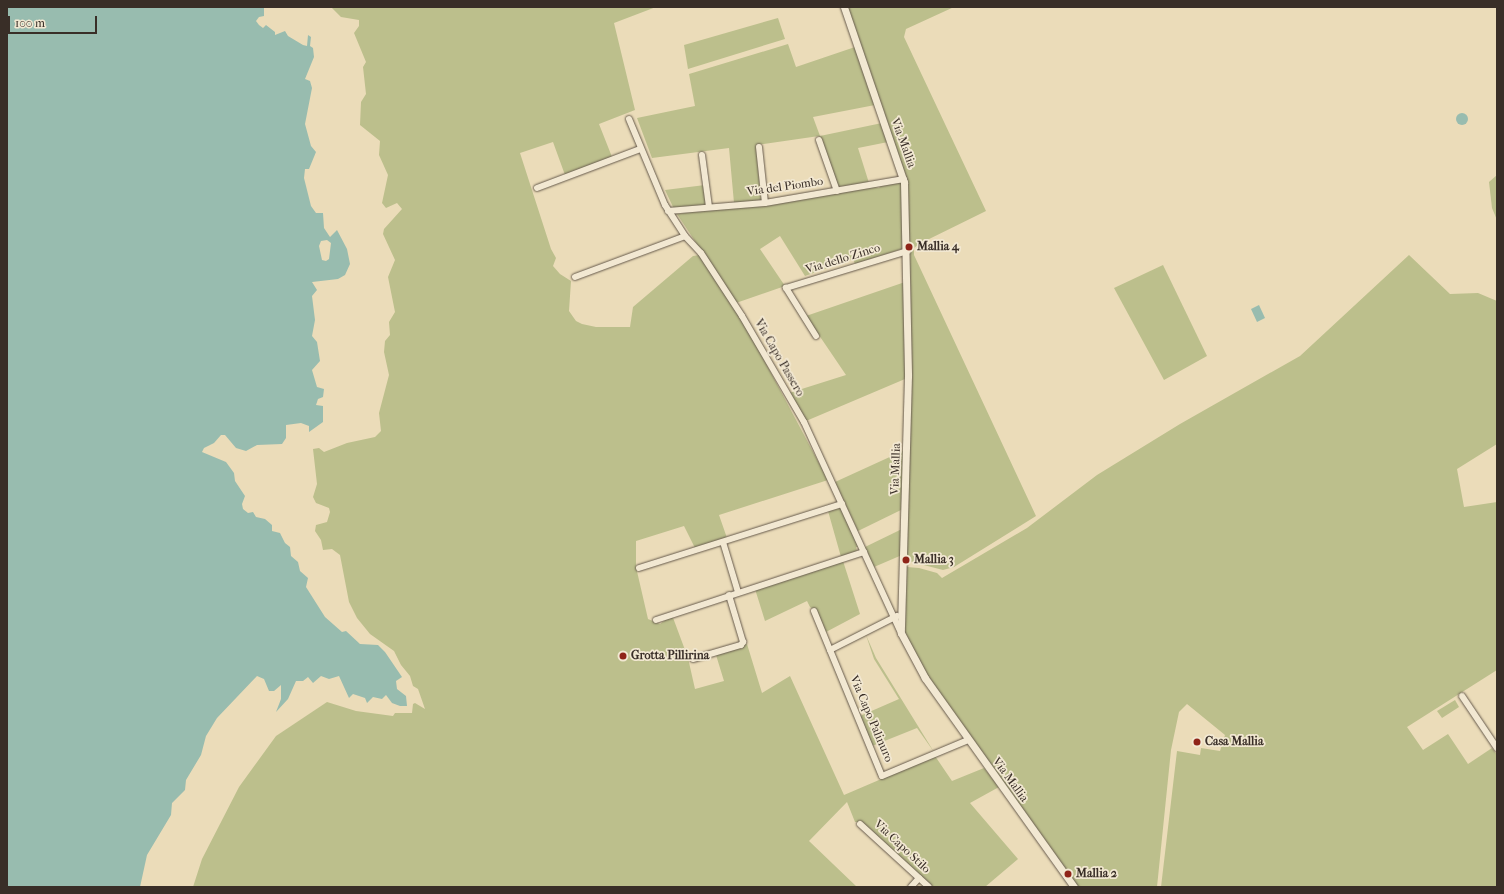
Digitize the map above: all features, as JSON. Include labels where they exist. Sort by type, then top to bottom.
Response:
[{"type":"street","name":"Via Mallia","points":[[844,7],[904,179],[908,251],[908,448],[901,633],[925,678],[1074,887]]},
{"type":"street","name":"Via Capo Passero","points":[[629,119],[640,149],[668,211],[685,236],[701,253],[742,316],[804,422],[901,633]]},
{"type":"street","points":[[819,140],[837,191]]},
{"type":"street","points":[[759,147],[765,202]]},
{"type":"street","points":[[537,188],[640,149]]},
{"type":"street","points":[[702,154],[709,207]]},
{"type":"street","name":"Via del Piombo","points":[[668,211],[765,202],[904,179]]},
{"type":"street","points":[[575,277],[685,236]]},
{"type":"street","name":"Via dello Zinco","points":[[816,336],[786,290],[908,251]]},
{"type":"street","points":[[639,568],[842,504]]},
{"type":"street","points":[[723,542],[738,592]]},
{"type":"street","points":[[656,620],[728,595],[864,552]]},
{"type":"street","points":[[693,660],[741,645],[743,642],[728,595]]},
{"type":"street","points":[[814,611],[830,650],[902,613]]},
{"type":"street","name":"Via Capo Palinuro","points":[[830,650],[882,776],[968,740]]},
{"type":"street","points":[[1462,696],[1497,748]]},
{"type":"street","name":"Via Capo Stilo","points":[[860,824],[929,887]]},
{"type":"street","points":[[911,887],[919,878]]},
{"type":"green space","points":[[331,7],[656,7],[614,23],[635,110],[599,124],[612,157],[565,175],[553,142],[520,153],[551,249],[556,258],[553,266],[560,274],[571,281],[569,311],[576,321],[582,324],[596,327],[630,327],[633,307],[693,256],[700,255],[753,339],[828,480],[719,515],[727,538],[695,548],[684,526],[636,541],[636,567],[648,619],[660,624],[672,615],[688,658],[695,689],[724,681],[716,655],[747,644],[762,693],[790,676],[844,795],[935,756],[952,781],[984,768],[999,787],[970,803],[1018,859],[985,887],[932,887],[862,822],[855,822],[847,802],[809,841],[857,887],[193,887],[202,859],[239,787],[276,736],[327,702],[356,711],[393,716],[395,713],[412,713],[413,704],[415,703],[425,709],[418,689],[413,686],[410,676],[401,665],[394,651],[370,634],[357,618],[349,602],[340,555],[332,549],[323,550],[321,540],[315,531],[316,525],[327,522],[330,512],[329,508],[316,503],[313,497],[317,484],[313,449],[319,448],[324,452],[347,443],[375,437],[381,431],[379,413],[389,375],[384,352],[385,341],[390,335],[389,322],[395,312],[388,277],[395,260],[383,234],[384,229],[402,209],[397,203],[386,208],[382,203],[388,175],[379,155],[380,141],[360,125],[361,102],[366,94],[363,67],[366,62],[354,33],[359,26],[359,20],[341,17]]},
{"type":"green space","points":[[847,7],[954,7],[906,29],[904,37],[986,211],[919,244],[914,248],[914,255],[1036,516],[954,567],[943,570],[912,562],[906,557],[911,375],[910,246],[906,178]]},
{"type":"green space","points":[[778,18],[785,39],[688,69],[684,45]]},
{"type":"green space","points":[[788,44],[796,67],[855,47],[875,105],[813,117],[820,136],[882,123],[888,142],[858,148],[869,183],[837,187],[819,136],[756,145],[761,200],[734,203],[729,148],[652,158],[637,118],[695,106],[689,74]]},
{"type":"green space","points":[[1497,175],[1497,220],[1492,208],[1489,182]]},
{"type":"green space","points":[[901,182],[905,248],[855,264],[853,259],[805,276],[780,236],[760,249],[785,286],[736,303],[677,214],[874,187],[879,188],[881,185]]},
{"type":"green space","points":[[705,185],[707,205],[674,209],[665,190]]},
{"type":"green space","points":[[1409,255],[1450,294],[1478,293],[1497,301],[1497,444],[1457,469],[1464,507],[1497,502],[1497,670],[1407,727],[1423,750],[1448,734],[1468,764],[1492,748],[1497,755],[1497,887],[1161,887],[1177,751],[1200,755],[1201,748],[1220,751],[1225,735],[1187,704],[1179,712],[1171,750],[1157,887],[1077,887],[922,668],[908,642],[905,632],[907,567],[919,568],[937,573],[942,578],[1027,528],[1097,475],[1180,424],[1300,356]]},
{"type":"green space","points":[[1163,265],[1207,356],[1164,380],[1114,288]]},
{"type":"green space","points":[[905,282],[905,379],[806,421],[789,393],[846,375],[806,316]]},
{"type":"green space","points":[[905,450],[903,509],[858,531],[835,482]]},
{"type":"green space","points":[[841,508],[858,547],[856,547],[857,551],[841,557],[828,511]]},
{"type":"green space","points":[[902,529],[902,555],[874,567],[865,547]]},
{"type":"green space","points":[[843,561],[860,614],[826,632],[817,611],[810,607],[807,601],[765,621],[755,589]]},
{"type":"green space","points":[[866,635],[876,658],[934,752],[917,728],[872,746],[860,716],[899,699],[874,659]]},
{"type":"green space","points":[[1455,700],[1459,707],[1442,718],[1437,711]]},
{"type":"water","points":[[7,7],[264,7],[264,16],[259,17],[256,21],[263,28],[266,25],[275,32],[275,35],[285,31],[288,36],[307,46],[308,35],[311,37],[310,46],[313,48],[314,57],[305,79],[310,81],[312,88],[305,124],[311,146],[316,152],[309,169],[305,169],[304,178],[311,206],[316,213],[323,213],[324,228],[330,237],[337,230],[347,249],[350,264],[345,275],[338,279],[312,282],[317,290],[312,296],[315,320],[312,336],[317,342],[320,361],[312,370],[317,387],[324,389],[323,397],[318,399],[316,405],[323,406],[323,422],[309,432],[309,426],[301,423],[286,425],[286,438],[282,444],[257,445],[246,451],[236,448],[225,435],[221,435],[214,443],[204,448],[202,452],[226,462],[234,473],[235,481],[245,496],[242,504],[243,509],[248,513],[253,512],[256,517],[265,519],[272,525],[272,531],[280,533],[285,543],[290,547],[291,556],[298,562],[300,571],[308,578],[306,587],[325,617],[342,632],[346,631],[360,644],[378,645],[385,652],[402,677],[396,681],[397,689],[406,696],[407,706],[400,706],[392,703],[386,695],[382,699],[373,697],[367,703],[365,698],[353,694],[349,698],[339,676],[329,679],[321,676],[313,683],[308,677],[303,681],[296,681],[288,699],[276,712],[281,699],[281,685],[274,691],[269,691],[264,679],[257,676],[217,718],[206,736],[201,755],[186,780],[185,790],[172,803],[171,815],[147,855],[140,887],[7,887]],"holes":[[[327,240],[331,243],[329,259],[326,261],[322,260],[319,246],[321,241]]]},
{"type":"water","points":[[1460,113],[1464,113],[1468,119],[1464,125],[1460,125],[1456,121],[1456,117]]},
{"type":"water","points":[[1259,305],[1265,318],[1257,322],[1251,309]]},
{"type":"place","name":"Mallia 4","points":[[909,247]]},
{"type":"place","name":"Mallia 3","points":[[906,560]]},
{"type":"place","name":"Grotta Pillirina","points":[[623,656]]},
{"type":"place","name":"Casa Mallia","points":[[1197,742]]},
{"type":"place","name":"Mallia 2","points":[[1068,874]]}]
